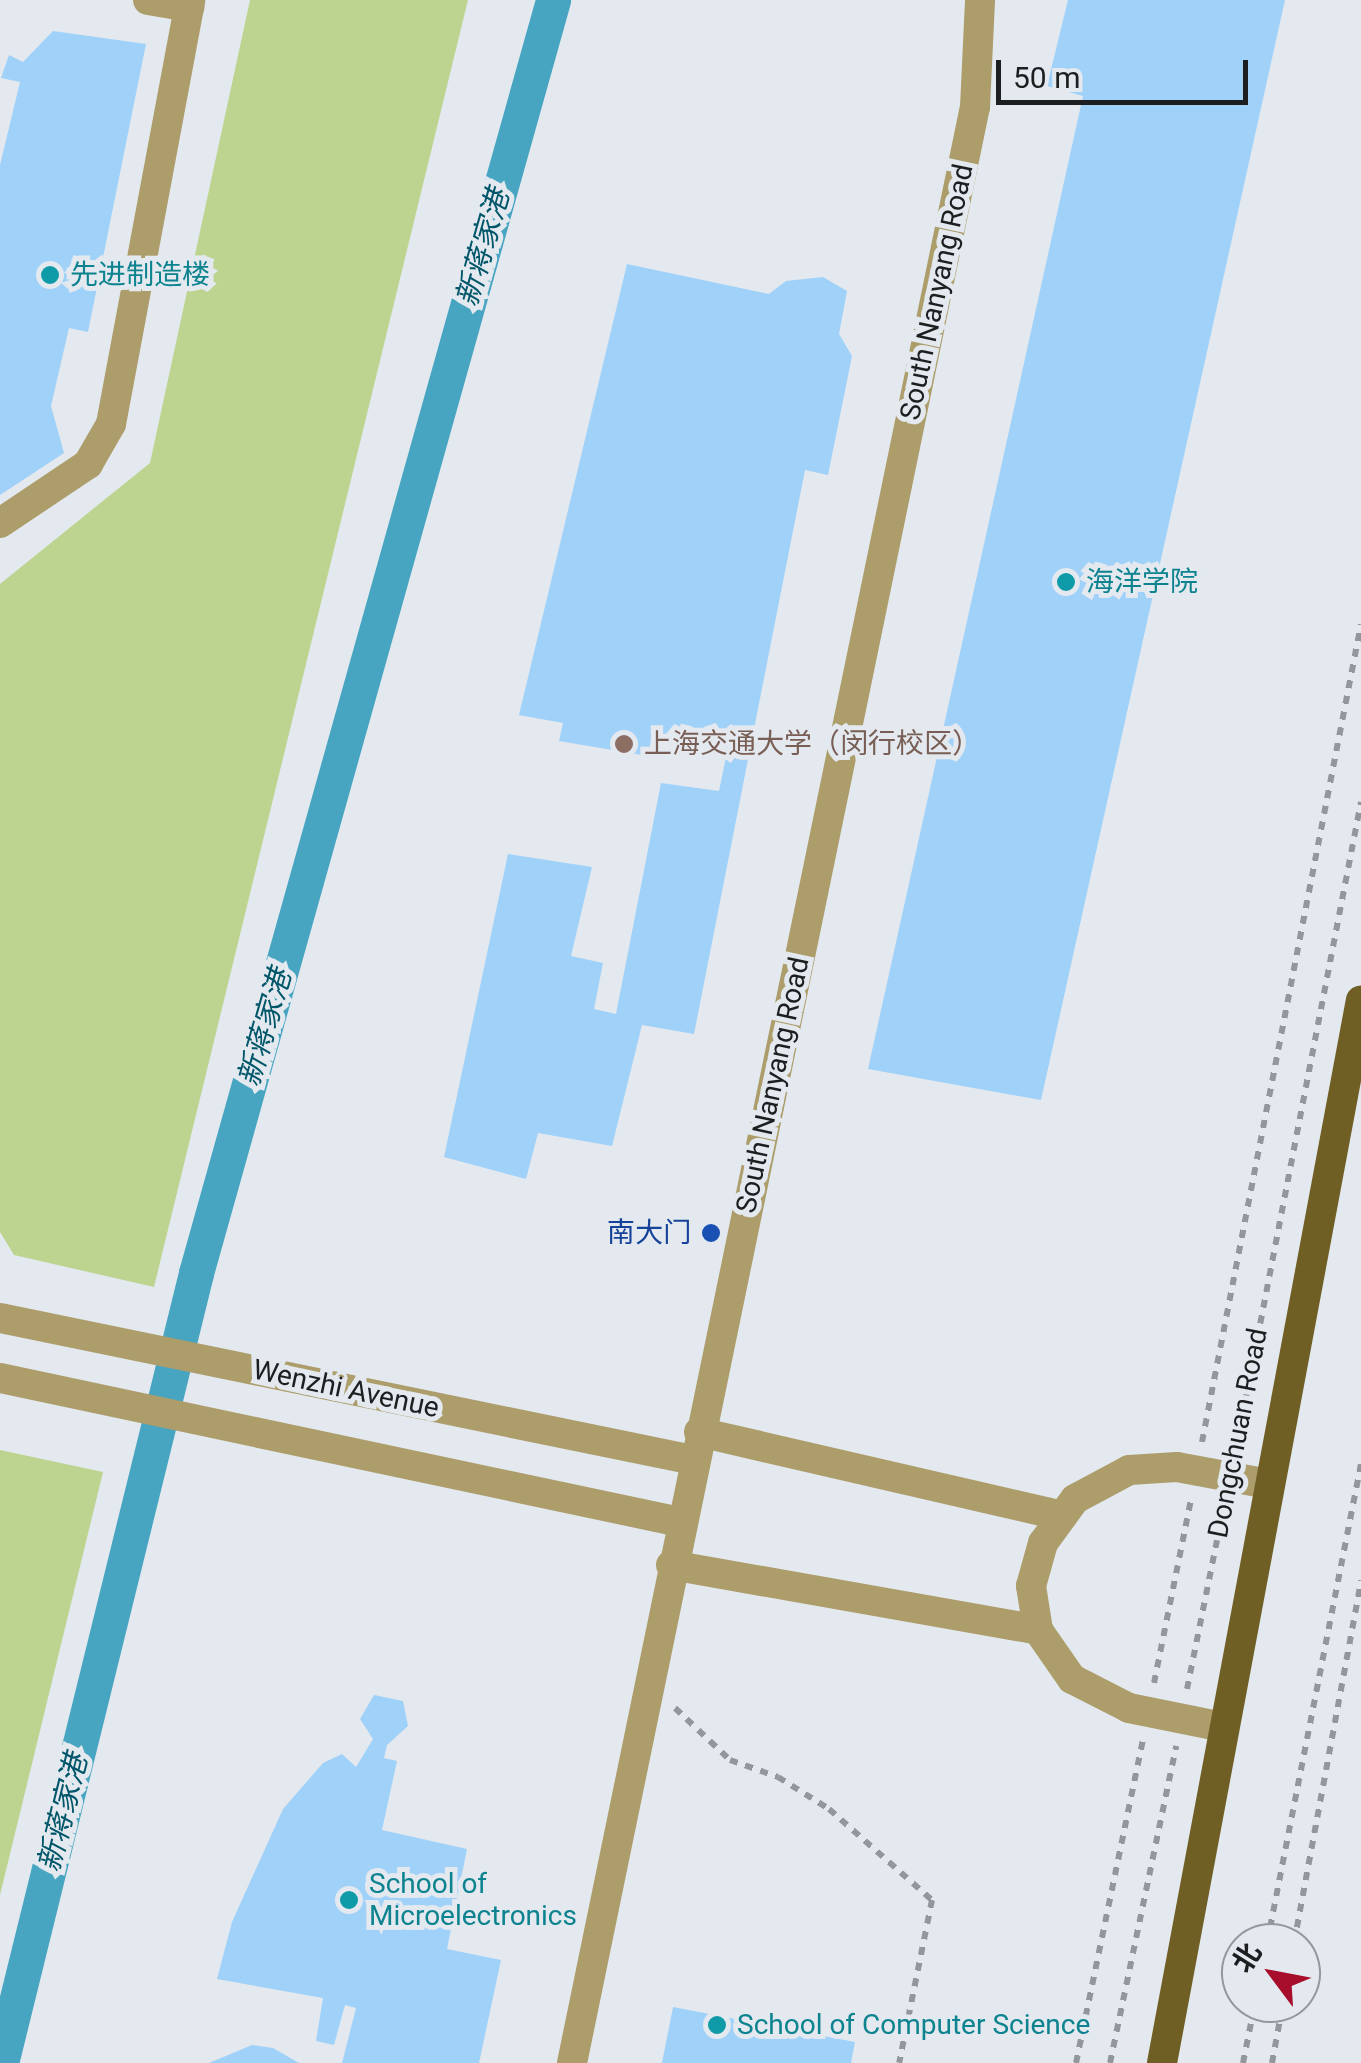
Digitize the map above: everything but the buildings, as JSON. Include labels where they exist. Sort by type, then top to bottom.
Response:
[{"type":"main road","name":"Dongchuan Road","points":[[1162,2063],[1361,1000]]},
{"type":"street","points":[[0,523],[88,464],[111,424],[189,4],[148,0]]},
{"type":"street","name":"South Nanyang Road","points":[[572,2063],[680,1522],[975,107],[980,0]]},
{"type":"street","name":"Wenzhi Avenue","points":[[0,1318],[253,1370],[696,1446],[1062,1516]]},
{"type":"street","points":[[0,1378],[680,1522]]},
{"type":"street","points":[[1223,1727],[1148,1712],[1072,1679],[1038,1630],[1031,1586],[1043,1543],[1076,1499],[1128,1470],[1197,1471],[1269,1484]]},
{"type":"street","points":[[672,1566],[1038,1630]]},
{"type":"path","points":[[1076,2063],[1197,1471],[1361,624]]},
{"type":"path","name":"Dongchuan Road","points":[[1110,2063],[1230,1476],[1361,802]]},
{"type":"path","points":[[1271,1923],[1361,1463]]},
{"type":"path","points":[[1298,1923],[1361,1580]]},
{"type":"path","points":[[647,1686],[730,1760],[778,1777],[829,1809],[932,1900],[899,2063]]},
{"type":"path","points":[[1243,2063],[1251,2023]]},
{"type":"path","points":[[1272,2063],[1279,2023]]},
{"type":"green space","points":[[250,0],[468,0],[154,1287],[14,1255],[0,1232],[0,584],[150,463]]},
{"type":"green space","points":[[0,1450],[103,1472],[0,1895]]},
{"type":"waterway","name":"新蒋家港","points":[[1,2063],[196,1273],[553,0]]},
{"type":"place","name":"先进制造楼","points":[[50,275]]},
{"type":"place","name":"海洋学院","points":[[1066,582]]},
{"type":"place","name":"上海交通大学（闵行校区）","points":[[624,744]]},
{"type":"place","name":"南大门","points":[[711,1233]]},
{"type":"place","name":"School of Microelectronics","points":[[349,1900]]},
{"type":"place","name":"School of Computer Science","points":[[717,2025]]}]
